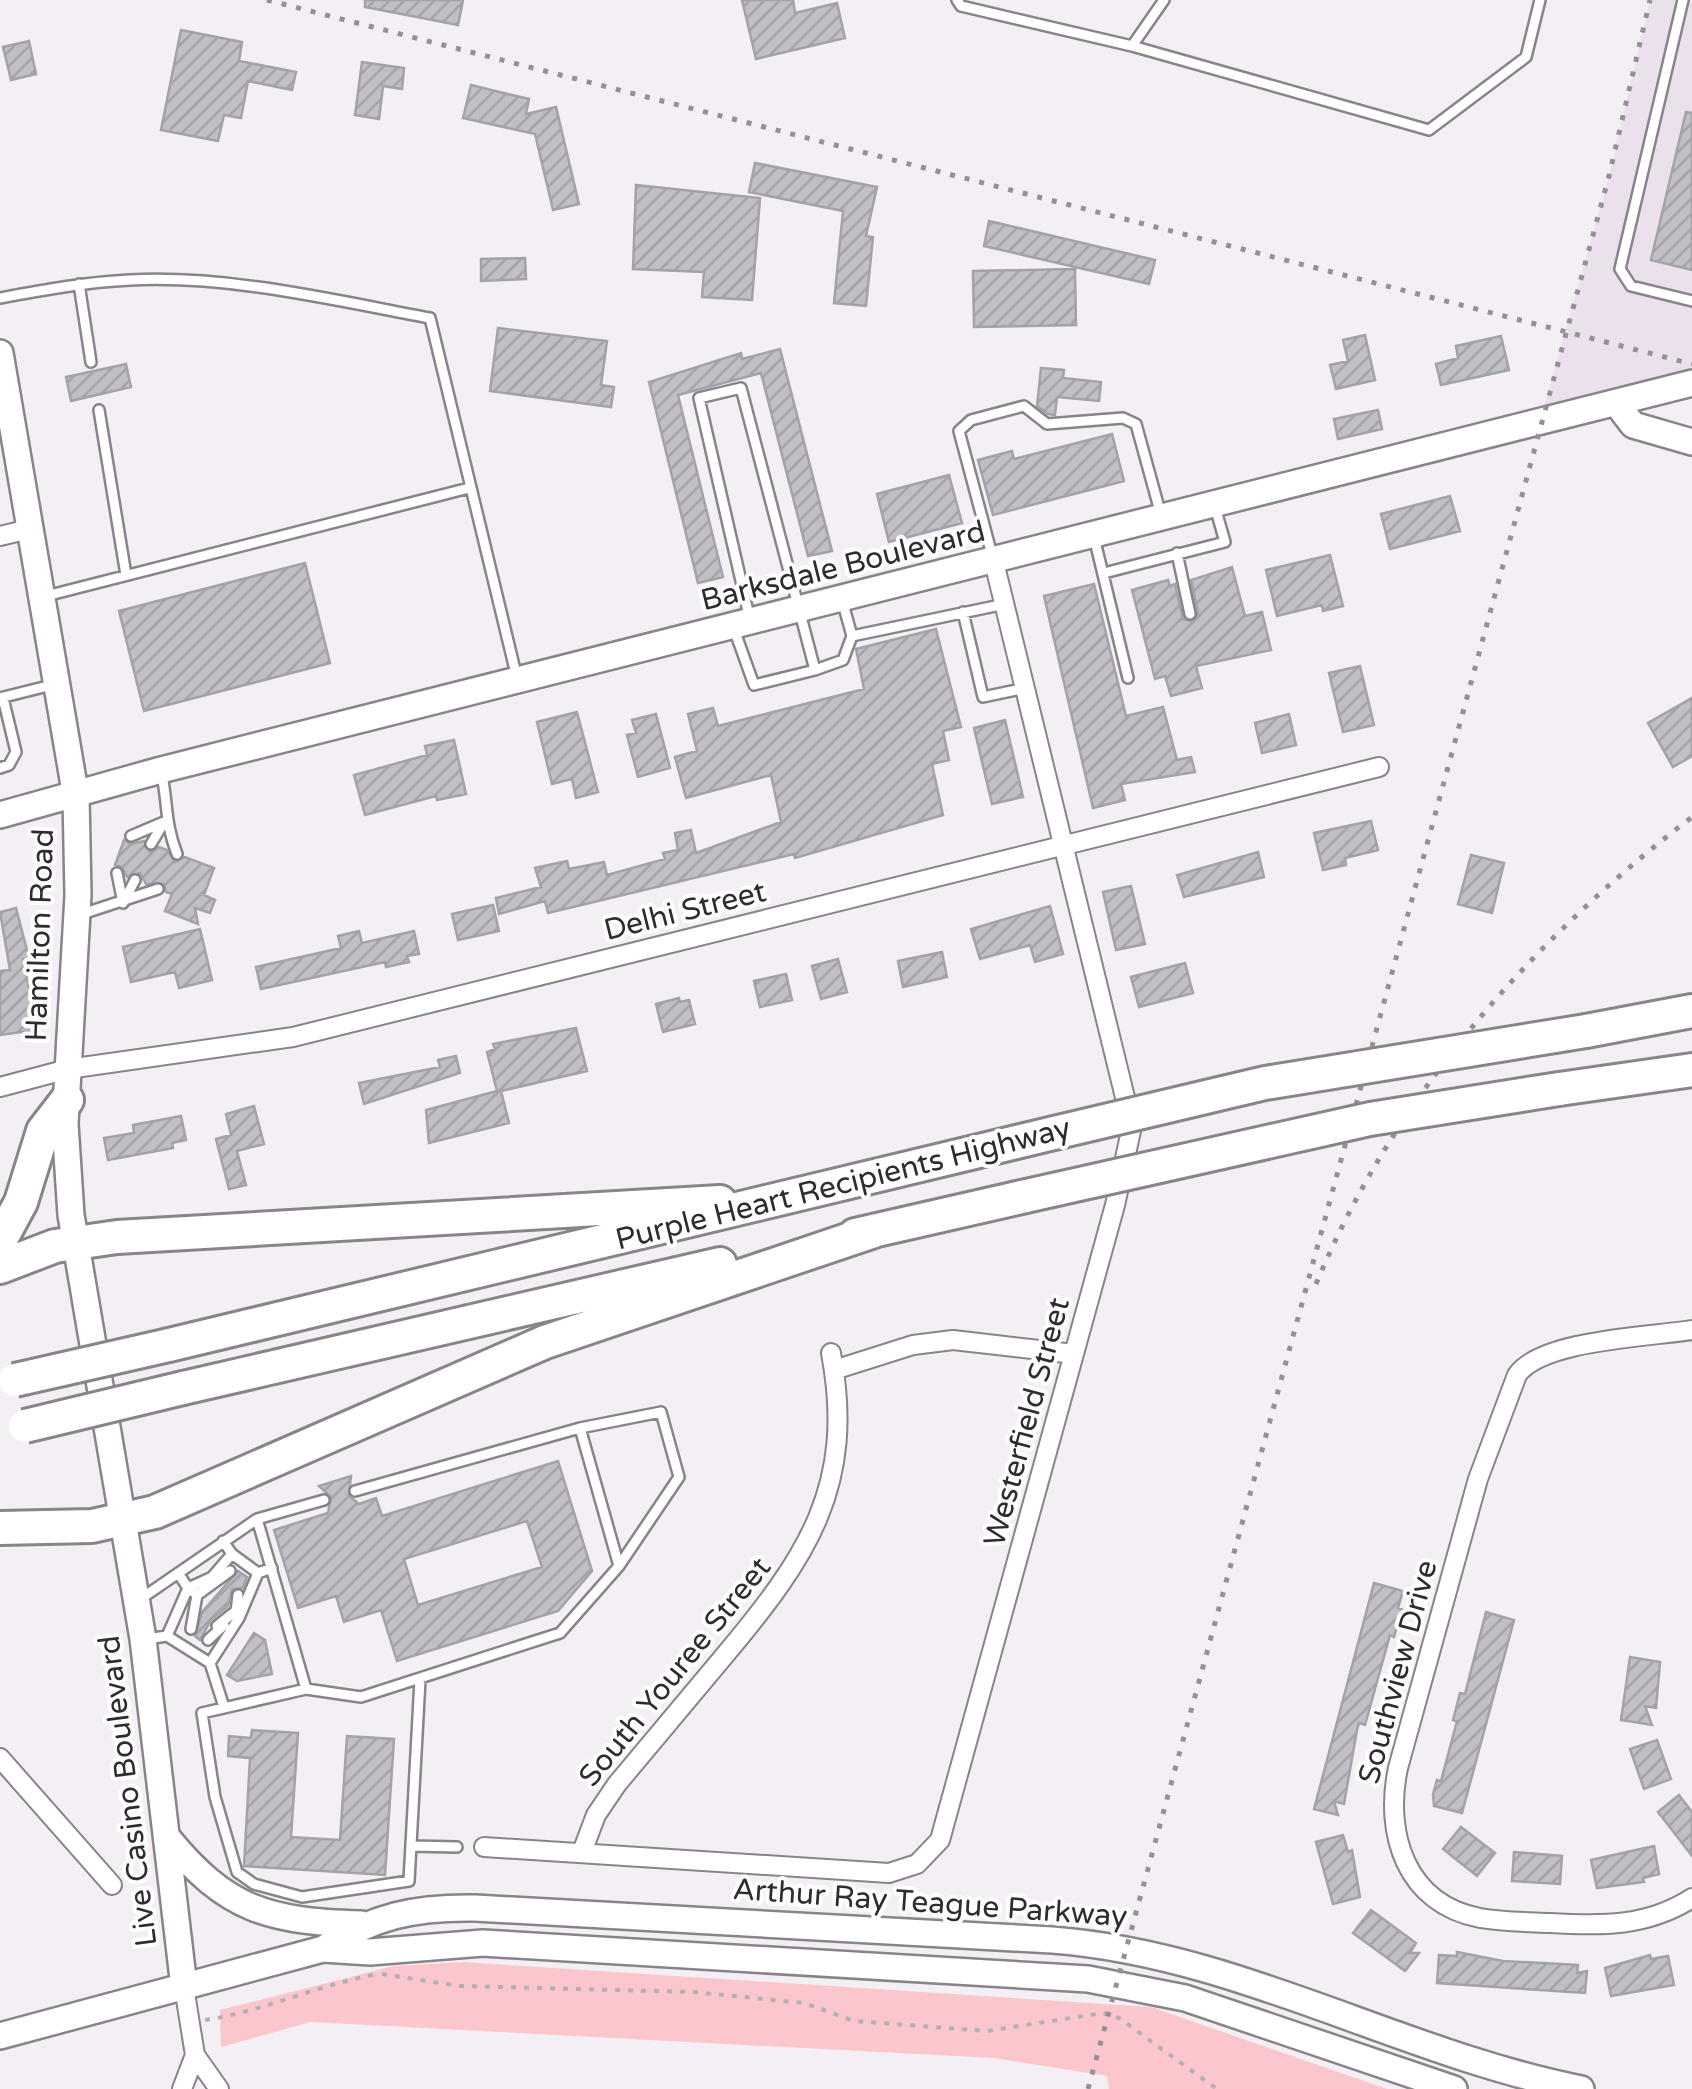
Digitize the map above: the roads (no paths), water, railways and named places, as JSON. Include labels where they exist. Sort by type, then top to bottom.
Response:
[{"type":"highway","points":[[1586,1031],[1692,1011]]},
{"type":"highway","name":"Purple Heart Recipients Highway","points":[[8,1382],[1265,1083],[1498,1042],[1692,1024]]},
{"type":"highway","name":"Purple Heart Recipients Highway","points":[[13,1429],[1370,1119],[1692,1070]]},
{"type":"highway","points":[[0,1242],[22,1202],[43,1131],[68,1084]]},
{"type":"highway","points":[[1574,1088],[1692,1086]]},
{"type":"highway","points":[[0,1268],[74,1242],[661,1202],[775,1202]]},
{"type":"highway","points":[[0,1528],[123,1520],[155,1512],[545,1342],[874,1231]]},
{"type":"street","name":"Hamilton Road","points":[[0,353],[7,428],[33,528],[76,797],[77,916],[65,1159],[74,1242],[123,1520]]},
{"type":"street","name":"Barksdale Boulevard","points":[[0,815],[76,797],[161,770],[1215,507],[1692,383]]},
{"type":"street","points":[[1617,404],[1633,425],[1692,442]]},
{"type":"street","points":[[0,536],[33,528]]},
{"type":"street","name":"Westerfield Street","points":[[484,1847],[889,1872],[908,1869],[926,1858],[940,1840],[1074,1354],[1132,1126],[994,562]]},
{"type":"street","name":"Delhi Street","points":[[0,1086],[68,1084],[293,1037],[1379,767]]},
{"type":"street","name":"Southview Drive","points":[[1692,1330],[1548,1352],[1524,1364],[1516,1376],[1478,1478],[1398,1768],[1391,1812],[1397,1846],[1420,1885],[1449,1907],[1480,1918],[1614,1925],[1652,1917],[1692,1898]]},
{"type":"street","name":"South Youree Street","points":[[582,1852],[596,1815],[617,1784],[773,1598],[804,1553],[826,1505],[838,1451],[832,1361],[954,1340],[1074,1354]]},
{"type":"street","name":"Live Casino Boulevard","points":[[123,1520],[137,1602],[155,1638],[167,1837],[195,2055],[182,2089]]},
{"type":"street","points":[[0,1758],[112,1885]]},
{"type":"street","points":[[167,1837],[212,1887],[247,1907],[294,1921],[361,1924]]},
{"type":"street","name":"Arthur Ray Teague Parkway","points":[[0,2036],[323,1949],[361,1924],[421,1910],[475,1908],[1096,1944],[1206,1967],[1518,2073],[1581,2089]]},
{"type":"street","name":"Arthur Ray Teague Parkway","points":[[323,1949],[370,1952],[484,1944],[1088,1979],[1184,1998],[1454,2089]]},
{"type":"street","name":"Live Casino Boulevard","points":[[195,2055],[214,2076],[219,2089]]},
{"type":"lane","points":[[956,0],[961,6],[1132,46],[1429,130],[1526,56],[1540,0]]},
{"type":"lane","points":[[1132,46],[1164,0]]},
{"type":"lane","points":[[1683,0],[1620,269],[1631,286],[1692,300]]},
{"type":"lane","points":[[0,298],[79,284],[168,280],[290,293],[430,318],[518,681]]},
{"type":"lane","points":[[79,284],[91,362]]},
{"type":"lane","points":[[814,670],[802,610],[741,388],[699,398],[754,685],[814,670],[843,660],[852,636],[842,600]]},
{"type":"lane","points":[[994,562],[959,431],[971,420],[1024,406],[1047,424],[1122,418],[1136,424],[1162,520]]},
{"type":"lane","points":[[100,410],[126,575]]},
{"type":"lane","points":[[44,596],[469,488]]},
{"type":"lane","points":[[1104,573],[1225,542],[1215,507]]},
{"type":"lane","points":[[1094,537],[1128,678]]},
{"type":"lane","points":[[1178,553],[1190,614]]},
{"type":"lane","points":[[852,636],[1005,604]]},
{"type":"lane","points":[[963,612],[983,697],[1026,688]]},
{"type":"lane","points":[[0,768],[9,766],[16,752],[1,698],[59,684]]},
{"type":"lane","points":[[152,844],[164,822],[168,802],[161,770]]},
{"type":"lane","points":[[131,836],[164,822]]},
{"type":"lane","points":[[164,822],[177,854]]},
{"type":"lane","points":[[117,873],[123,903]]},
{"type":"lane","points":[[123,903],[135,880]]},
{"type":"lane","points":[[77,916],[158,889]]},
{"type":"lane","points":[[355,1491],[580,1428],[661,1412],[679,1477],[619,1566],[560,1633],[361,1698],[306,1689],[202,1713],[215,1797],[237,1872],[254,1884],[302,1897],[409,1880],[420,1680]]},
{"type":"lane","points":[[580,1428],[619,1566]]},
{"type":"lane","points":[[137,1602],[258,1520],[324,1500]]},
{"type":"lane","points":[[258,1520],[306,1689]]},
{"type":"lane","points":[[223,1542],[232,1554],[258,1573]]},
{"type":"lane","points":[[210,1663],[155,1638],[192,1591],[212,1577],[232,1554]]},
{"type":"lane","points":[[224,1707],[210,1663],[258,1573],[272,1568]]},
{"type":"lane","points":[[192,1591],[230,1571]]},
{"type":"lane","points":[[178,1573],[192,1591],[200,1616]]},
{"type":"lane","points":[[208,1640],[234,1615],[247,1582]]},
{"type":"lane","points":[[192,1591],[222,1583]]},
{"type":"lane","points":[[192,1591],[210,1602]]},
{"type":"lane","points":[[191,1629],[192,1591]]},
{"type":"lane","points":[[217,1626],[234,1615],[238,1595]]},
{"type":"lane","points":[[410,1846],[456,1847]]},
{"type":"railway","points":[[267,0],[1692,364]]},
{"type":"railway","points":[[1088,2089],[1609,176],[1650,0]]},
{"type":"railway","points":[[1316,1284],[1385,1149],[1473,1026],[1577,915],[1692,817]]}]
